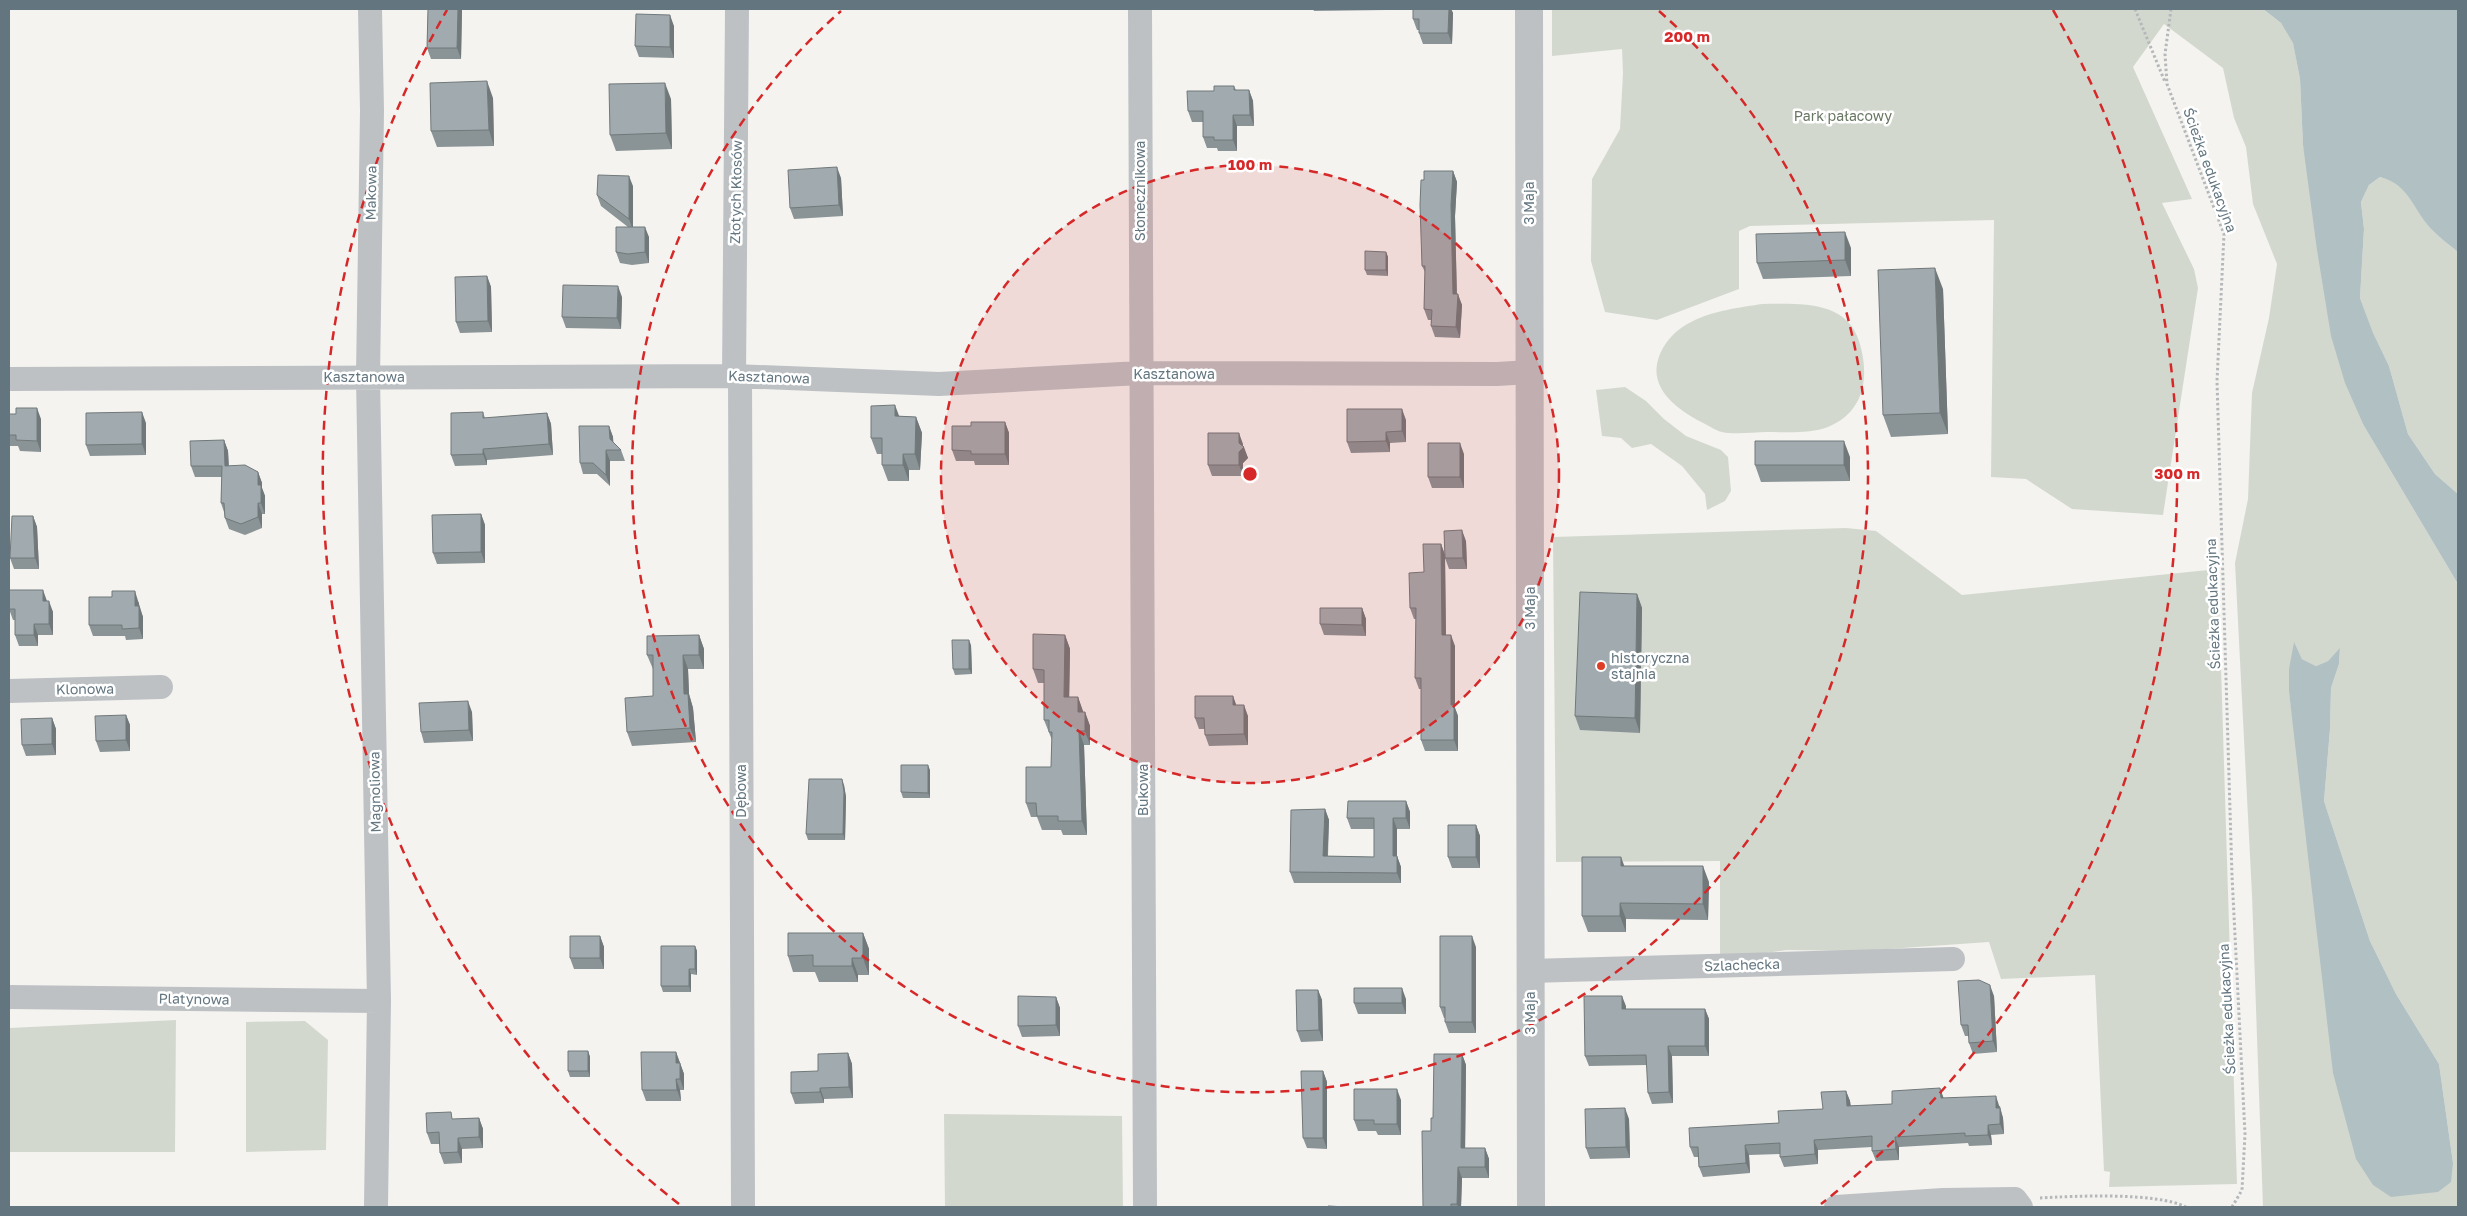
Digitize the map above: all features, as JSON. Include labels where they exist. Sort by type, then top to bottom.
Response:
[{"type":"street","name":"Makowa","points":[[368,377],[372,111],[370,9]]},
{"type":"street","name":"Złotych Kłosów","points":[[737,376],[738,9]]},
{"type":"street","name":"Słonecznikowa","points":[[1140,9],[1140,373]]},
{"type":"street","name":"3 Maja","points":[[1529,9],[1531,1207]]},
{"type":"street","name":"Kasztanowa","points":[[9,379],[737,376],[939,384],[1140,373],[1497,374],[1530,372]]},
{"type":"street","name":"Bukowa","points":[[1140,373],[1145,1207]]},
{"type":"street","name":"Dębowa","points":[[737,376],[743,1207]]},
{"type":"street","name":"Magnoliowa","points":[[368,377],[378,1002],[376,1207]]},
{"type":"street","name":"Klonowa","points":[[9,691],[161,688]]},
{"type":"street","name":"Szlachecka","points":[[1530,971],[1953,958]]},
{"type":"street","name":"Platynowa","points":[[9,997],[378,1002]]},
{"type":"street","points":[[1836,1207],[2018,1203]]},
{"type":"path","points":[[2135,9],[2167,84]]},
{"type":"path","name":"Ścieżka edukacyjna","points":[[2171,9],[2165,54],[2167,84],[2224,234],[2217,380],[2232,876],[2245,1134],[2242,1190],[2232,1207]]},
{"type":"path","points":[[2018,1203],[2083,1196],[2149,1199],[2186,1207]]},
{"type":"green space","name":"Park pałacowy","points":[[1552,9],[2263,9],[2281,23],[2293,42],[2300,79],[2303,145],[2364,426],[2458,584],[2458,1207],[2263,1207],[2252,895],[2235,563],[2248,499],[2252,393],[2269,318],[2277,264],[2253,204],[2246,147],[2234,118],[2223,68],[2164,24],[2133,67],[2192,199],[2162,203],[2194,269],[2198,288],[2163,515],[2072,509],[2026,479],[1991,477],[1994,220],[1750,226],[1739,231],[1739,289],[1657,320],[1605,312],[1591,261],[1592,179],[1620,129],[1623,73],[1622,49],[1552,56]],"holes":[[[2294,643],[2302,659],[2316,666],[2328,661],[2340,649],[2339,664],[2331,688],[2330,729],[2324,801],[2370,941],[2396,994],[2439,1064],[2453,1163],[2299,767],[2289,692]]]},
{"type":"green space","points":[[2380,177],[2398,185],[2405,191],[2431,229],[2458,252],[2458,494],[2435,474],[2408,434],[2389,366],[2373,334],[2360,298],[2364,229],[2361,202],[2369,185]]},
{"type":"green space","points":[[1762,304],[1818,307],[1832,311],[1852,327],[1859,341],[1862,354],[1864,380],[1862,392],[1857,402],[1850,412],[1840,420],[1828,427],[1806,432],[1727,433],[1715,430],[1686,413],[1677,407],[1663,391],[1656,371],[1658,360],[1665,345],[1675,334],[1700,318],[1731,309]]},
{"type":"green space","points":[[1625,387],[1646,401],[1664,419],[1686,436],[1721,450],[1728,457],[1731,491],[1725,501],[1707,510],[1705,494],[1682,466],[1651,444],[1632,448],[1621,438],[1602,436],[1596,390]]},
{"type":"green space","points":[[1846,528],[1876,531],[1962,595],[2218,569],[2237,1184],[2109,1187],[2110,1172],[2104,1171],[2095,975],[2001,979],[1989,942],[1859,951],[1787,950],[1720,959],[1720,861],[1556,862],[1553,537]]},
{"type":"green space","points":[[176,1020],[175,1152],[9,1152],[9,1028]]},
{"type":"green space","points":[[305,1021],[328,1040],[326,1150],[246,1152],[246,1022]]},
{"type":"green space","points":[[944,1114],[1122,1116],[1123,1207],[945,1207]]},
{"type":"shaded area","points":[[2263,9],[2458,9],[2458,252],[2431,229],[2404,191],[2390,181],[2380,177],[2369,185],[2361,202],[2364,229],[2360,298],[2373,333],[2389,366],[2408,434],[2435,474],[2458,494],[2458,584],[2364,426],[2345,383],[2331,336],[2317,250],[2303,145],[2300,79],[2293,43],[2281,23]]},
{"type":"shaded area","points":[[2294,642],[2302,659],[2316,666],[2328,661],[2340,648],[2339,664],[2331,688],[2330,729],[2324,801],[2370,941],[2396,994],[2439,1064],[2453,1163],[2451,1182],[2438,1192],[2391,1197],[2373,1185],[2356,1159],[2333,1073],[2289,692],[2289,669]]},
{"type":"building","points":[[428,9],[458,9],[457,48],[427,48]]},
{"type":"building","points":[[1413,9],[1449,9],[1448,33],[1419,33],[1419,19],[1413,19]]},
{"type":"building","points":[[636,14],[670,15],[670,47],[635,46]]},
{"type":"building","points":[[487,81],[489,130],[431,131],[430,83]]},
{"type":"building","points":[[665,83],[666,133],[610,135],[609,84]]},
{"type":"building","points":[[1214,86],[1234,86],[1234,90],[1249,90],[1250,115],[1233,115],[1233,140],[1214,140],[1214,137],[1203,137],[1203,111],[1188,111],[1187,91],[1214,91]]},
{"type":"building","points":[[837,167],[839,205],[790,208],[788,170]]},
{"type":"building","points":[[1424,171],[1453,171],[1451,205],[1453,294],[1458,294],[1456,327],[1431,326],[1432,310],[1424,309],[1425,266],[1422,266],[1420,205],[1421,180],[1424,180]]},
{"type":"building","points":[[598,175],[629,176],[629,219],[597,195]]},
{"type":"building","points":[[616,227],[645,227],[645,252],[628,254],[616,252]]},
{"type":"building","points":[[1845,232],[1845,260],[1757,263],[1756,234]]},
{"type":"building","points":[[1365,251],[1386,252],[1386,270],[1365,270]]},
{"type":"building","points":[[1935,268],[1940,413],[1883,415],[1878,270]]},
{"type":"building","points":[[487,276],[488,321],[456,322],[455,277]]},
{"type":"building","points":[[563,285],[618,286],[617,318],[562,317]]},
{"type":"building","points":[[895,405],[895,416],[916,417],[915,454],[903,454],[903,465],[882,465],[882,438],[871,438],[871,406]]},
{"type":"building","points":[[16,408],[37,408],[37,441],[16,440],[16,435],[9,435],[9,414],[16,414]]},
{"type":"building","points":[[1347,409],[1402,409],[1402,431],[1386,432],[1386,441],[1347,442]]},
{"type":"building","points":[[142,412],[142,444],[86,445],[86,413]]},
{"type":"building","points":[[483,412],[483,418],[547,413],[549,444],[483,449],[483,454],[451,455],[451,413]]},
{"type":"building","points":[[971,422],[1005,422],[1005,454],[971,454],[971,451],[952,450],[952,426],[971,426]]},
{"type":"building","points":[[579,426],[609,426],[610,439],[621,450],[606,450],[606,475],[593,463],[580,463]]},
{"type":"building","points":[[1208,433],[1239,433],[1239,443],[1244,447],[1239,452],[1239,465],[1208,465]]},
{"type":"building","points":[[224,440],[225,466],[245,465],[258,472],[258,485],[261,485],[261,503],[258,503],[258,517],[241,524],[225,518],[224,503],[221,503],[222,466],[191,466],[190,441]]},
{"type":"building","points":[[1755,441],[1844,441],[1844,465],[1755,465]]},
{"type":"building","points":[[1428,443],[1460,443],[1460,477],[1428,477]]},
{"type":"building","points":[[481,514],[481,552],[433,553],[432,515]]},
{"type":"building","points":[[12,516],[33,516],[35,558],[10,558]]},
{"type":"building","points":[[1462,530],[1463,558],[1445,558],[1444,531]]},
{"type":"building","points":[[1423,544],[1441,544],[1442,635],[1451,635],[1451,705],[1454,705],[1454,740],[1421,740],[1421,678],[1415,678],[1416,608],[1410,608],[1409,573],[1424,572]]},
{"type":"building","points":[[9,590],[43,590],[43,601],[49,601],[49,624],[34,624],[34,635],[15,635],[15,609],[9,609]]},
{"type":"building","points":[[112,591],[135,591],[135,606],[139,606],[139,628],[122,629],[122,625],[89,625],[89,597],[112,597]]},
{"type":"building","points":[[1580,592],[1637,594],[1635,718],[1575,716]]},
{"type":"building","points":[[1320,608],[1362,608],[1362,625],[1320,624]]},
{"type":"building","points":[[1033,634],[1065,635],[1064,697],[1078,697],[1078,712],[1085,712],[1085,731],[1079,731],[1082,821],[1058,821],[1058,816],[1037,816],[1036,803],[1026,803],[1026,767],[1051,767],[1052,732],[1049,732],[1049,720],[1044,720],[1044,670],[1033,669]]},
{"type":"building","points":[[699,635],[699,655],[683,655],[684,694],[688,694],[690,728],[627,732],[625,698],[653,696],[653,655],[647,655],[647,636]]},
{"type":"building","points":[[952,640],[969,640],[969,669],[953,669]]},
{"type":"building","points":[[1195,696],[1233,696],[1233,705],[1244,705],[1244,734],[1205,735],[1204,718],[1195,718]]},
{"type":"building","points":[[468,701],[469,730],[421,732],[419,703]]},
{"type":"building","points":[[126,715],[126,740],[96,741],[95,716]]},
{"type":"building","points":[[52,718],[52,744],[22,745],[21,719]]},
{"type":"building","points":[[901,765],[928,765],[928,793],[901,792]]},
{"type":"building","points":[[809,779],[842,779],[844,792],[843,834],[806,834]]},
{"type":"building","points":[[1348,801],[1406,801],[1406,818],[1393,818],[1393,856],[1397,856],[1397,873],[1290,872],[1291,810],[1325,809],[1323,856],[1374,857],[1374,818],[1347,818]]},
{"type":"building","points":[[1448,825],[1476,825],[1476,857],[1448,857]]},
{"type":"building","points":[[1582,857],[1621,857],[1621,866],[1703,866],[1703,904],[1620,903],[1620,916],[1582,916]]},
{"type":"building","points":[[788,933],[863,933],[863,958],[852,958],[852,966],[813,966],[813,955],[788,956]]},
{"type":"building","points":[[570,936],[600,936],[600,958],[570,958]]},
{"type":"building","points":[[1440,936],[1472,936],[1472,1022],[1445,1022],[1445,1007],[1440,1007]]},
{"type":"building","points":[[661,946],[695,946],[695,969],[689,969],[689,986],[661,986]]},
{"type":"building","points":[[1979,980],[1990,985],[1993,1041],[1969,1043],[1968,1025],[1961,1025],[1958,981]]},
{"type":"building","points":[[1354,988],[1402,988],[1402,1003],[1354,1003]]},
{"type":"building","points":[[1296,990],[1318,990],[1319,1030],[1297,1031]]},
{"type":"building","points":[[1018,996],[1056,997],[1056,1025],[1018,1026]]},
{"type":"building","points":[[1584,996],[1622,996],[1622,1009],[1705,1009],[1705,1046],[1668,1046],[1669,1092],[1648,1093],[1646,1055],[1585,1056]]},
{"type":"building","points":[[568,1051],[588,1051],[588,1071],[568,1071]]},
{"type":"building","points":[[641,1052],[676,1052],[676,1063],[680,1063],[680,1079],[676,1079],[677,1090],[642,1090]]},
{"type":"building","points":[[848,1053],[849,1087],[820,1088],[820,1092],[791,1093],[791,1072],[818,1071],[818,1054]]},
{"type":"building","points":[[1434,1054],[1462,1054],[1461,1148],[1485,1148],[1485,1167],[1458,1167],[1457,1204],[1451,1204],[1451,1207],[1423,1207],[1422,1131],[1431,1131]]},
{"type":"building","points":[[1301,1071],[1323,1071],[1323,1138],[1303,1138]]},
{"type":"building","points":[[1940,1088],[1941,1098],[1996,1096],[1996,1108],[2000,1108],[2000,1124],[1988,1125],[1988,1135],[1965,1136],[1965,1133],[1895,1137],[1896,1149],[1872,1151],[1872,1136],[1814,1140],[1815,1154],[1780,1157],[1780,1143],[1745,1145],[1746,1163],[1699,1167],[1698,1147],[1690,1147],[1689,1128],[1779,1123],[1778,1111],[1823,1109],[1821,1092],[1846,1091],[1847,1106],[1892,1104],[1892,1091]]},
{"type":"building","points":[[1354,1089],[1397,1089],[1397,1124],[1374,1124],[1374,1120],[1354,1120]]},
{"type":"building","points":[[1625,1108],[1626,1147],[1586,1148],[1585,1109]]},
{"type":"building","points":[[451,1112],[452,1119],[479,1118],[479,1137],[458,1138],[458,1152],[440,1153],[439,1132],[427,1133],[426,1113]]},
{"type":"place","name":"historyczna stajnia","points":[[1601,666]]}]
